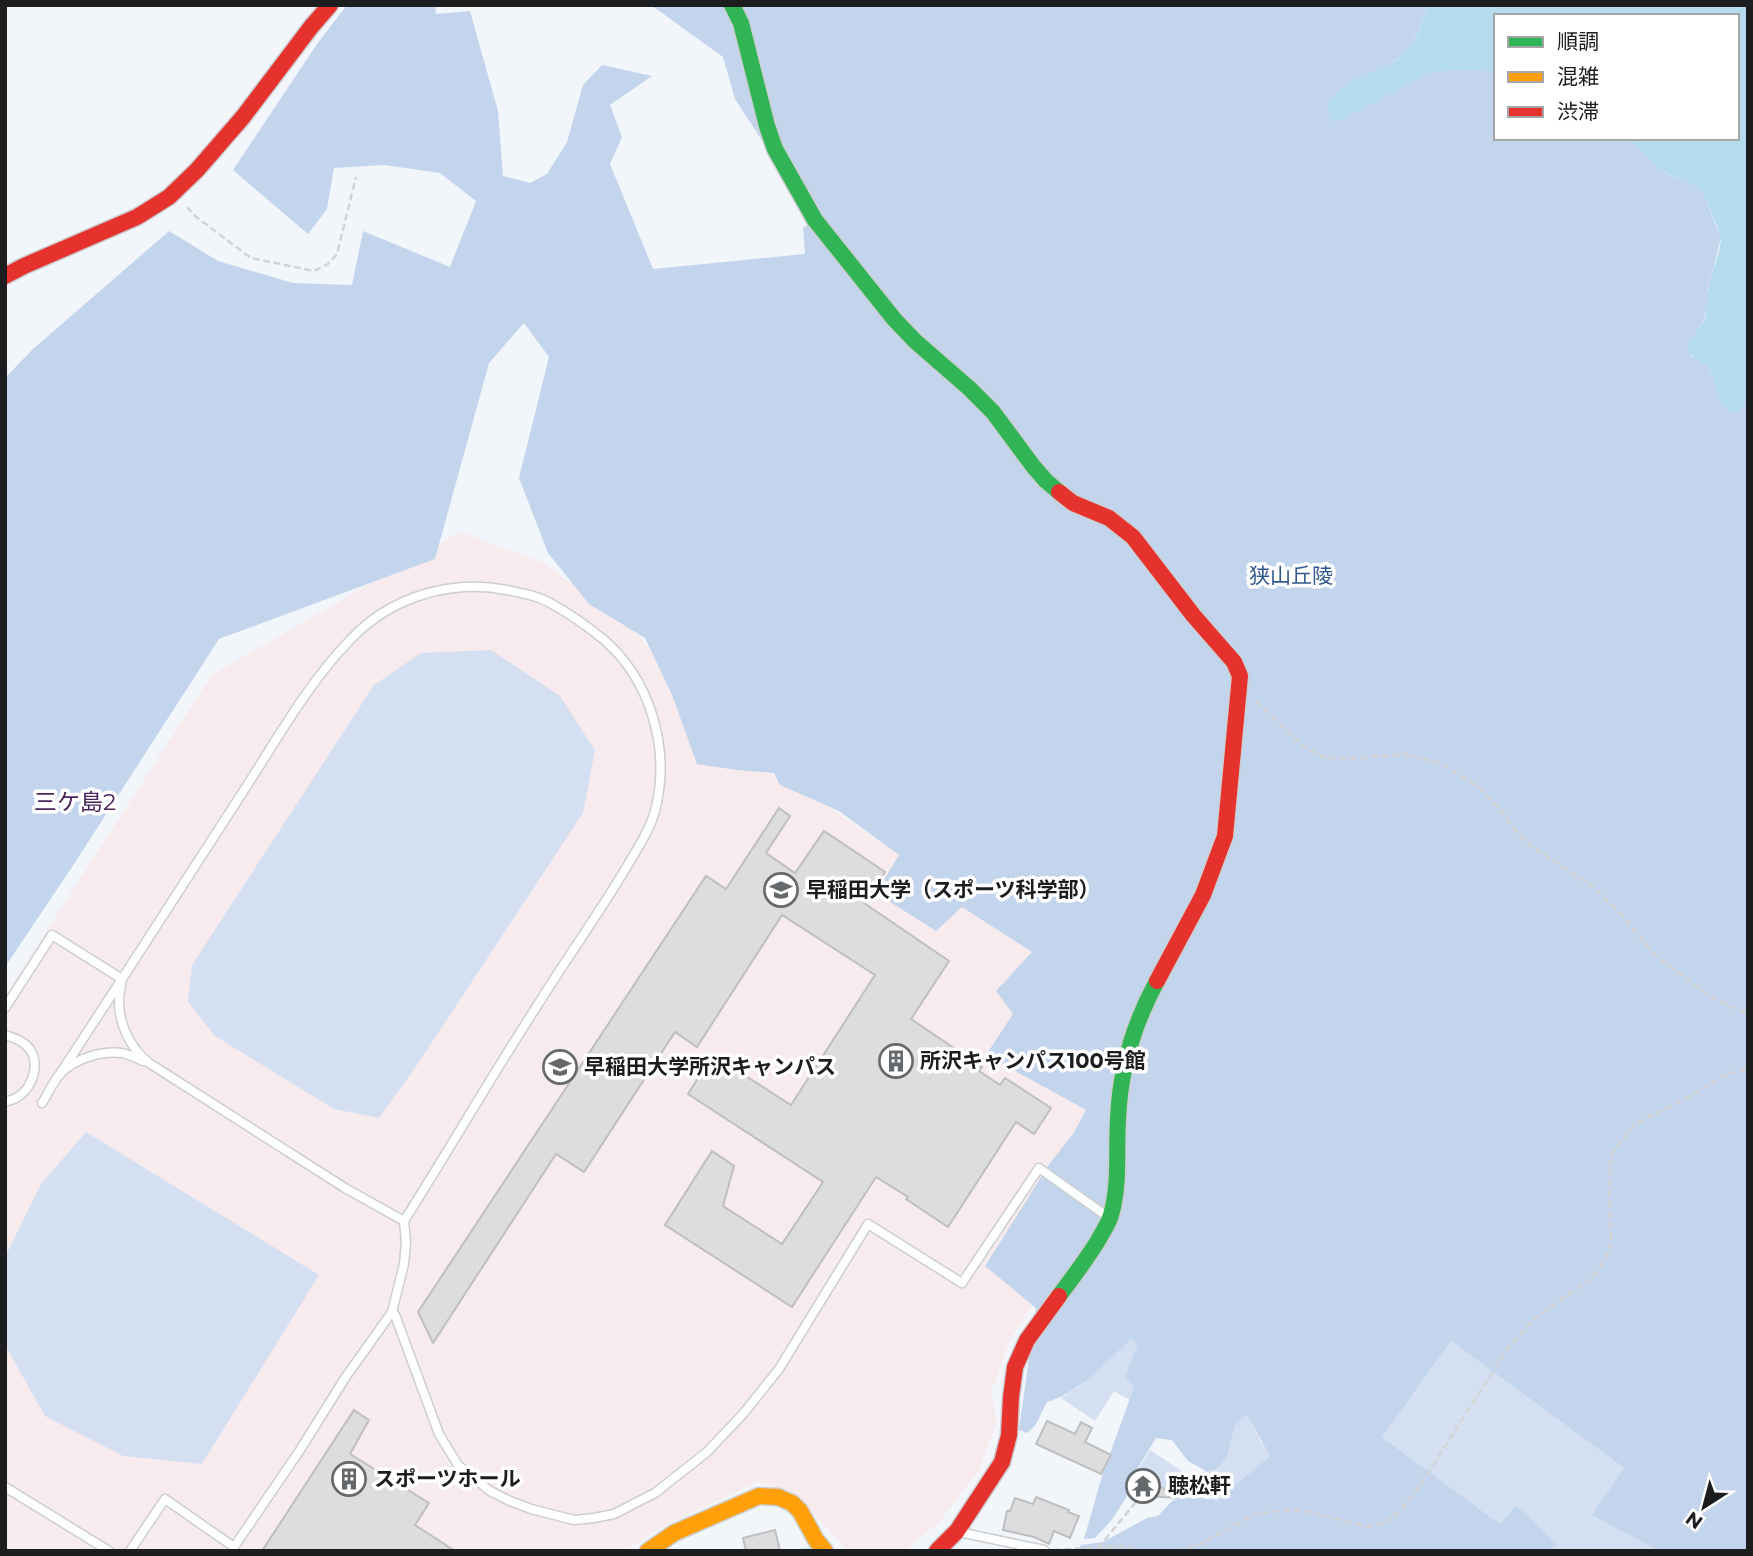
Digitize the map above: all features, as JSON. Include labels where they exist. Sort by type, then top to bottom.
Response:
[{"type":"street","points":[[5,276],[137,217],[169,197],[197,170],[243,117],[310,27],[330,5]]},
{"type":"street","points":[[732,5],[741,23],[775,149],[814,220],[894,319],[993,412],[1046,481],[1073,503],[1109,518],[1133,537],[1193,615],[1234,662],[1240,676],[1225,836],[1203,895],[1143,1007],[1123,1070],[1118,1117],[1116,1189],[1111,1218],[1084,1263],[1027,1340],[1015,1367],[1010,1435],[1002,1462],[957,1531],[937,1551]]},
{"type":"street","points":[[648,1551],[674,1533],[759,1496],[778,1497],[792,1503],[825,1551]]},
{"type":"lane","points":[[42,1103],[326,666],[353,636],[386,610],[414,597],[448,587],[474,586],[525,593],[550,602],[587,626],[610,646],[637,680],[651,708],[660,758],[656,807],[648,828],[612,892],[536,1006],[404,1221],[404,1264],[392,1312],[234,1546],[164,1499],[130,1551]]},
{"type":"lane","points":[[5,1008],[52,935],[122,979]]},
{"type":"lane","points":[[122,979],[119,1003],[122,1024],[138,1054],[345,1188],[404,1221]]},
{"type":"lane","points":[[5,1035],[27,1046],[35,1059],[34,1073],[27,1088],[18,1097],[5,1102]]},
{"type":"lane","points":[[60,1074],[74,1063],[104,1054],[121,1053],[149,1063]]},
{"type":"lane","points":[[392,1312],[439,1434],[458,1465],[490,1491],[510,1501],[574,1520],[594,1518],[614,1514],[655,1493],[707,1452],[743,1414],[779,1369],[868,1224],[962,1283],[1039,1168],[1111,1218]]},
{"type":"lane","points":[[5,1487],[109,1551]]},
{"type":"lane","points":[[957,1531],[1044,1550]]},
{"type":"path","points":[[174,192],[195,216],[251,258],[314,271],[328,264],[337,254],[356,177]]},
{"type":"path","points":[[1239,690],[1255,700],[1303,746],[1325,758],[1348,760],[1405,754],[1439,763],[1460,775],[1481,789],[1531,846],[1592,886],[1619,912],[1656,956],[1711,997],[1748,1014]]},
{"type":"path","points":[[1177,1551],[1199,1545],[1255,1514],[1305,1511],[1370,1527],[1384,1523],[1399,1512],[1419,1487],[1506,1351],[1535,1318],[1592,1278],[1601,1266],[1611,1241],[1611,1156],[1622,1140],[1635,1124],[1727,1074],[1748,1069]]},
{"type":"path","points":[[1098,1548],[1136,1502]]},
{"type":"path","points":[[1044,1550],[1124,1546],[1139,1551]]},
{"type":"shaded area","points":[[1428,5],[1748,5],[1748,396],[1738,411],[1733,412],[1724,405],[1709,368],[1688,351],[1689,344],[1706,314],[1709,286],[1721,243],[1715,222],[1701,189],[1656,166],[1631,140],[1739,140],[1739,14],[1494,14],[1494,73],[1462,70],[1428,74],[1333,122],[1328,109],[1333,96],[1348,84],[1400,57],[1414,40]]},
{"type":"shaded area","name":"早稲田大学所沢キャンパス","points":[[460,532],[542,562],[635,630],[708,727],[1127,1005],[1046,1286],[1011,1338],[991,1392],[997,1421],[979,1470],[940,1521],[905,1551],[848,1551],[794,1492],[757,1482],[666,1525],[624,1551],[5,1551],[5,995],[212,675]]},
{"type":"shaded area","points":[[491,650],[560,696],[595,750],[583,813],[415,1068],[379,1118],[334,1109],[215,1036],[188,1002],[192,965],[374,685],[421,653]]},
{"type":"shaded area","points":[[86,1132],[319,1275],[202,1464],[123,1456],[45,1416],[5,1345],[5,1257],[41,1184]]},
{"type":"shaded area","points":[[1131,1339],[1137,1345],[1125,1376],[1135,1386],[1130,1400],[1114,1391],[1095,1421],[1061,1398],[1080,1386]]},
{"type":"shaded area","points":[[1451,1341],[1624,1468],[1593,1515],[1659,1551],[1548,1551],[1556,1544],[1516,1505],[1500,1524],[1382,1437]]},
{"type":"shaded area","points":[[1247,1414],[1271,1456],[1217,1502],[1195,1497],[1172,1501],[1193,1476],[1216,1470],[1227,1458],[1235,1425]]},
{"type":"shaded area","points":[[1150,1450],[1185,1473],[1170,1491],[1137,1471]]},
{"type":"green space","name":"狭山丘陵","points":[[347,5],[435,5],[436,14],[470,11],[498,111],[503,176],[530,183],[547,174],[567,142],[583,85],[602,65],[652,76],[610,105],[622,137],[610,164],[653,269],[805,254],[803,228],[814,220],[735,99],[723,57],[651,5],[1428,5],[1417,34],[1407,50],[1385,66],[1341,88],[1328,107],[1343,119],[1428,74],[1462,70],[1494,73],[1494,140],[1631,140],[1661,170],[1701,188],[1721,238],[1708,289],[1708,305],[1704,319],[1689,345],[1690,356],[1708,368],[1720,399],[1743,406],[1748,396],[1748,1551],[1659,1551],[1592,1515],[1624,1468],[1451,1341],[1382,1437],[1500,1524],[1516,1505],[1557,1544],[1548,1551],[1078,1551],[1081,1545],[1103,1542],[1147,1518],[1158,1516],[1172,1501],[1195,1497],[1217,1501],[1270,1456],[1247,1415],[1235,1425],[1227,1458],[1216,1470],[1206,1471],[1188,1461],[1172,1440],[1156,1438],[1136,1471],[1131,1490],[1111,1521],[1095,1538],[1084,1539],[1102,1476],[1134,1387],[1125,1376],[1137,1345],[1131,1339],[1082,1384],[1047,1402],[1035,1426],[1027,1433],[1019,1430],[1036,1308],[985,1266],[1050,1163],[1073,1134],[1086,1110],[986,1055],[1013,1014],[996,991],[1032,952],[962,907],[936,931],[876,893],[899,855],[839,811],[780,785],[774,773],[697,764],[672,695],[645,638],[589,604],[548,553],[519,478],[549,357],[524,323],[489,363],[435,559],[219,639],[5,967],[5,378],[32,350],[169,231],[218,261],[293,283],[352,285],[363,231],[450,267],[476,201],[440,173],[384,165],[334,168],[327,209],[308,234],[233,170],[317,44]]},
{"type":"building","name":"所沢キャンパス100号館","points":[[779,808],[790,816],[766,853],[795,873],[824,831],[885,872],[864,903],[949,961],[911,1019],[982,1067],[979,1071],[1000,1085],[1005,1078],[1051,1108],[1034,1134],[1016,1122],[948,1227],[876,1177],[792,1307],[665,1225],[712,1151],[734,1166],[723,1206],[782,1244],[823,1182],[688,1094],[713,1055],[791,1105],[875,975],[782,915],[697,1047],[675,1032],[584,1172],[556,1154],[433,1343],[418,1312],[706,876],[726,889]]},
{"type":"building","name":"スポーツホール","points":[[354,1410],[369,1420],[350,1454],[429,1503],[415,1525],[455,1551],[262,1551]]},
{"type":"building","points":[[1047,1421],[1075,1434],[1081,1422],[1092,1428],[1085,1442],[1111,1455],[1101,1474],[1036,1444]]},
{"type":"building","points":[[1143,1475],[1177,1498],[1147,1496],[1134,1488]]},
{"type":"building","points":[[1036,1497],[1079,1516],[1070,1538],[1054,1531],[1049,1544],[1034,1537],[1003,1530],[1007,1511],[1010,1511],[1015,1498],[1033,1504]]},
{"type":"building","points":[[775,1530],[780,1551],[746,1551],[743,1538]]},
{"type":"waterway","points":[[801,1551],[812,1550]]},
{"type":"traffic: fast","points":[[732,5],[741,23],[775,149],[815,220],[894,319],[993,412],[1033,466],[1059,492]]},
{"type":"traffic: fast","points":[[1059,1296],[1080,1268],[1110,1218],[1116,1191],[1119,1101],[1125,1065],[1141,1014],[1157,981]]},
{"type":"traffic: slow","points":[[648,1551],[674,1533],[759,1496],[778,1497],[792,1503],[825,1551]]},
{"type":"traffic: jam","points":[[5,276],[137,217],[169,197],[197,170],[243,117],[330,5]]},
{"type":"traffic: jam","points":[[1059,492],[1073,503],[1109,518],[1133,537],[1193,615],[1234,662],[1240,676],[1225,836],[1203,895],[1157,981]]},
{"type":"traffic: jam","points":[[937,1551],[957,1531],[1002,1462],[1009,1435],[1015,1367],[1027,1340],[1059,1296]]},
{"type":"place","name":"早稲田大学（スポーツ科学部）","points":[[781,890]]},
{"type":"place","name":"所沢キャンパス100号館","points":[[896,1061]]},
{"type":"place","name":"早稲田大学所沢キャンパス","points":[[560,1067]]},
{"type":"place","name":"スポーツホール","points":[[349,1479]]},
{"type":"place","name":"聴松軒","points":[[1143,1486]]},
{"type":"district","name":"三ケ島2","points":[[75,802]]}]
